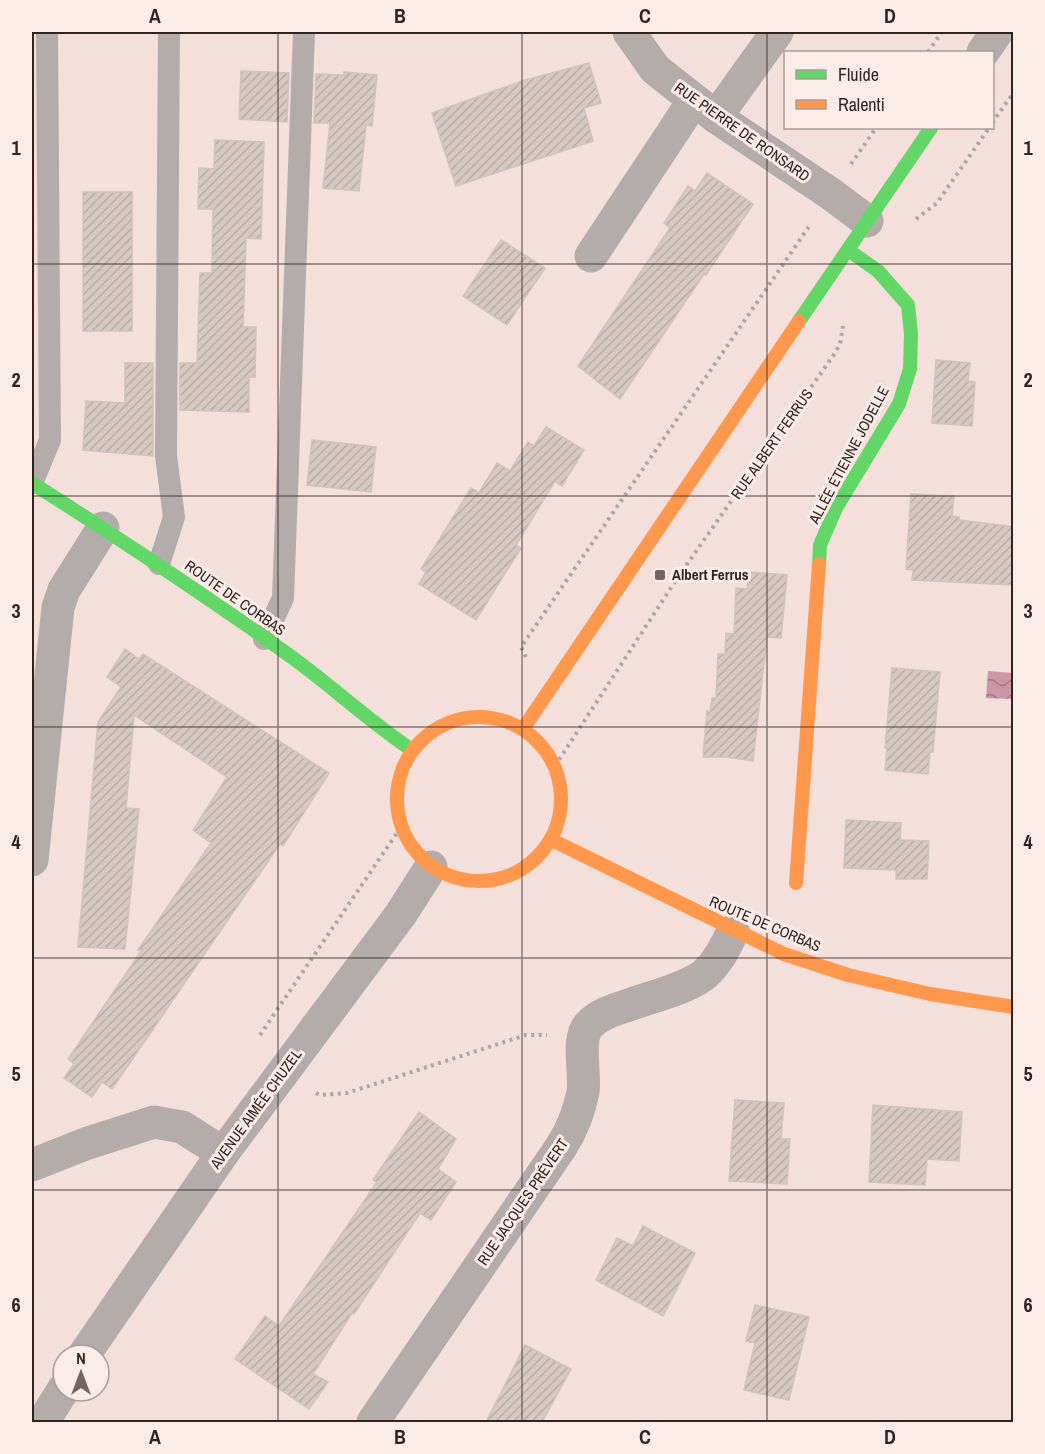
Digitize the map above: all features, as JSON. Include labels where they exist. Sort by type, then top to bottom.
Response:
[{"type":"street","name":"RUE PIERRE DE RONSARD","points":[[629,32],[655,69],[705,109],[867,221]]},
{"type":"street","points":[[591,256],[705,109],[777,32]]},
{"type":"street","points":[[984,51],[997,32]]},
{"type":"street","points":[[523,729],[545,694],[566,669],[650,540],[930,129]]},
{"type":"street","name":"ALLÉE ÉTIENNE JODELLE","points":[[796,883],[820,545],[836,508],[899,404],[910,369],[908,305],[878,271],[848,250]]},
{"type":"street","name":"ROUTE DE CORBAS","points":[[32,483],[159,564],[295,660],[380,729],[412,750]]},
{"type":"street","points":[[32,860],[58,607],[64,590],[103,528]]},
{"type":"street","points":[[478,716],[501,719],[523,729],[538,741],[555,766],[561,781],[561,813],[552,840],[543,854],[520,872],[496,881],[471,882],[448,876],[431,867],[410,845],[401,826],[396,802],[397,786],[412,750],[425,737],[449,722],[478,716]]},
{"type":"street","name":"ROUTE DE CORBAS","points":[[552,840],[733,931],[784,954],[849,975],[930,994],[1014,1006]]},
{"type":"street","name":"AVENUE AIMÉE CHUZEL","points":[[92,1343],[223,1153],[401,914],[431,867]]},
{"type":"street","points":[[584,1035],[589,1025],[600,1016],[672,990],[705,974],[723,951],[733,931]]},
{"type":"street","name":"RUE JACQUES PRÉVERT","points":[[373,1422],[572,1129],[584,1089],[584,1035]]},
{"type":"street","points":[[32,1165],[88,1143],[154,1122],[182,1127],[223,1153]]},
{"type":"street","points":[[43,1422],[55,1403]]},
{"type":"lane","points":[[32,483],[50,440],[47,32]]},
{"type":"lane","points":[[159,564],[174,517],[166,456],[169,32]]},
{"type":"lane","points":[[264,639],[282,598],[304,32]]},
{"type":"path","points":[[929,51],[942,32]]},
{"type":"path","points":[[994,122],[1014,92]]},
{"type":"path","points":[[911,223],[937,203],[988,129]]},
{"type":"path","name":"RUE ALBERT FERRUS","points":[[555,766],[678,577],[835,353],[840,344],[844,320]]},
{"type":"path","points":[[281,1074],[320,1095],[333,1095],[347,1093],[526,1035],[584,1035]]},
{"type":"water","points":[[988,671],[1013,673],[1013,699],[986,698]]},
{"type":"building","points":[[589,63],[601,103],[584,108],[593,141],[456,186],[432,113],[522,81]]},
{"type":"building","points":[[241,71],[289,73],[287,122],[239,119]]},
{"type":"building","points":[[344,72],[377,75],[372,126],[366,125],[359,191],[323,188],[330,123],[314,123],[316,74],[344,75]]},
{"type":"building","points":[[215,140],[264,142],[261,239],[246,238],[243,327],[256,327],[255,377],[249,377],[249,412],[180,410],[180,363],[197,363],[200,273],[212,273],[213,209],[198,209],[199,168],[214,169]]},
{"type":"building","points":[[707,173],[753,204],[620,399],[578,366],[670,228],[664,223],[688,186],[695,191]]},
{"type":"building","points":[[83,192],[132,192],[132,331],[83,331]]},
{"type":"building","points":[[501,240],[545,268],[507,325],[463,296]]},
{"type":"building","points":[[936,360],[970,363],[968,381],[975,382],[972,426],[932,423]]},
{"type":"building","points":[[125,363],[153,363],[153,456],[83,450],[86,401],[125,403]]},
{"type":"building","points":[[546,427],[584,450],[562,486],[555,481],[516,545],[521,548],[476,620],[419,584],[426,572],[421,569],[471,488],[479,493],[497,463],[510,471],[528,442],[534,446]]},
{"type":"building","points":[[312,440],[376,447],[371,492],[307,485]]},
{"type":"building","points":[[911,494],[954,496],[952,516],[959,517],[959,520],[1014,527],[1014,585],[912,580],[913,570],[906,569]]},
{"type":"building","points":[[749,572],[787,575],[781,638],[767,637],[753,761],[727,757],[703,757],[707,711],[710,712],[712,698],[716,698],[718,654],[725,654],[726,633],[734,634],[736,588],[747,589]]},
{"type":"building","points":[[125,649],[139,659],[143,654],[329,773],[283,846],[280,844],[112,1089],[102,1082],[92,1097],[64,1078],[74,1064],[68,1059],[142,950],[138,950],[211,843],[193,830],[227,777],[134,715],[126,808],[139,809],[125,949],[78,947],[98,722],[121,687],[107,677]]},
{"type":"building","points":[[892,668],[940,672],[933,752],[930,752],[928,774],[885,770]]},
{"type":"building","points":[[846,820],[901,823],[900,840],[929,841],[927,879],[896,879],[896,870],[844,868]]},
{"type":"building","points":[[735,1100],[784,1103],[781,1139],[790,1139],[787,1184],[729,1181]]},
{"type":"building","points":[[873,1105],[962,1112],[959,1161],[927,1159],[925,1185],[869,1182]]},
{"type":"building","points":[[419,1112],[456,1139],[438,1169],[456,1182],[431,1220],[420,1213],[354,1314],[352,1313],[313,1374],[328,1382],[309,1409],[235,1359],[265,1316],[279,1326],[377,1182],[373,1180]]},
{"type":"building","points":[[643,1226],[695,1253],[663,1316],[596,1280],[617,1238],[633,1246]]},
{"type":"building","points":[[755,1305],[809,1317],[789,1400],[744,1390],[755,1343],[746,1341]]},
{"type":"building","points":[[525,1345],[571,1369],[542,1422],[486,1422]]},
{"type":"traffic: fast","points":[[799,321],[930,129]]},
{"type":"traffic: fast","points":[[819,564],[820,545],[836,508],[899,404],[910,369],[911,334],[908,305],[878,271],[848,250]]},
{"type":"traffic: fast","points":[[32,483],[261,635],[412,750]]},
{"type":"traffic: slow","points":[[523,729],[799,321]]},
{"type":"traffic: slow","points":[[796,883],[819,564]]},
{"type":"traffic: slow","points":[[479,717],[495,718],[511,723],[525,730],[537,741],[548,753],[555,767],[560,783],[561,799],[560,815],[555,831],[548,845],[537,857],[525,868],[511,875],[495,880],[479,881],[463,880],[447,875],[433,868],[421,857],[410,845],[403,831],[398,815],[397,799],[398,783],[403,767],[410,753],[421,741],[433,730],[447,723],[463,718],[479,717]]},
{"type":"traffic: slow","points":[[552,840],[784,954],[848,975],[930,994],[1014,1007]]},
{"type":"place","name":"Albert Ferrus","points":[[660,575]]}]
